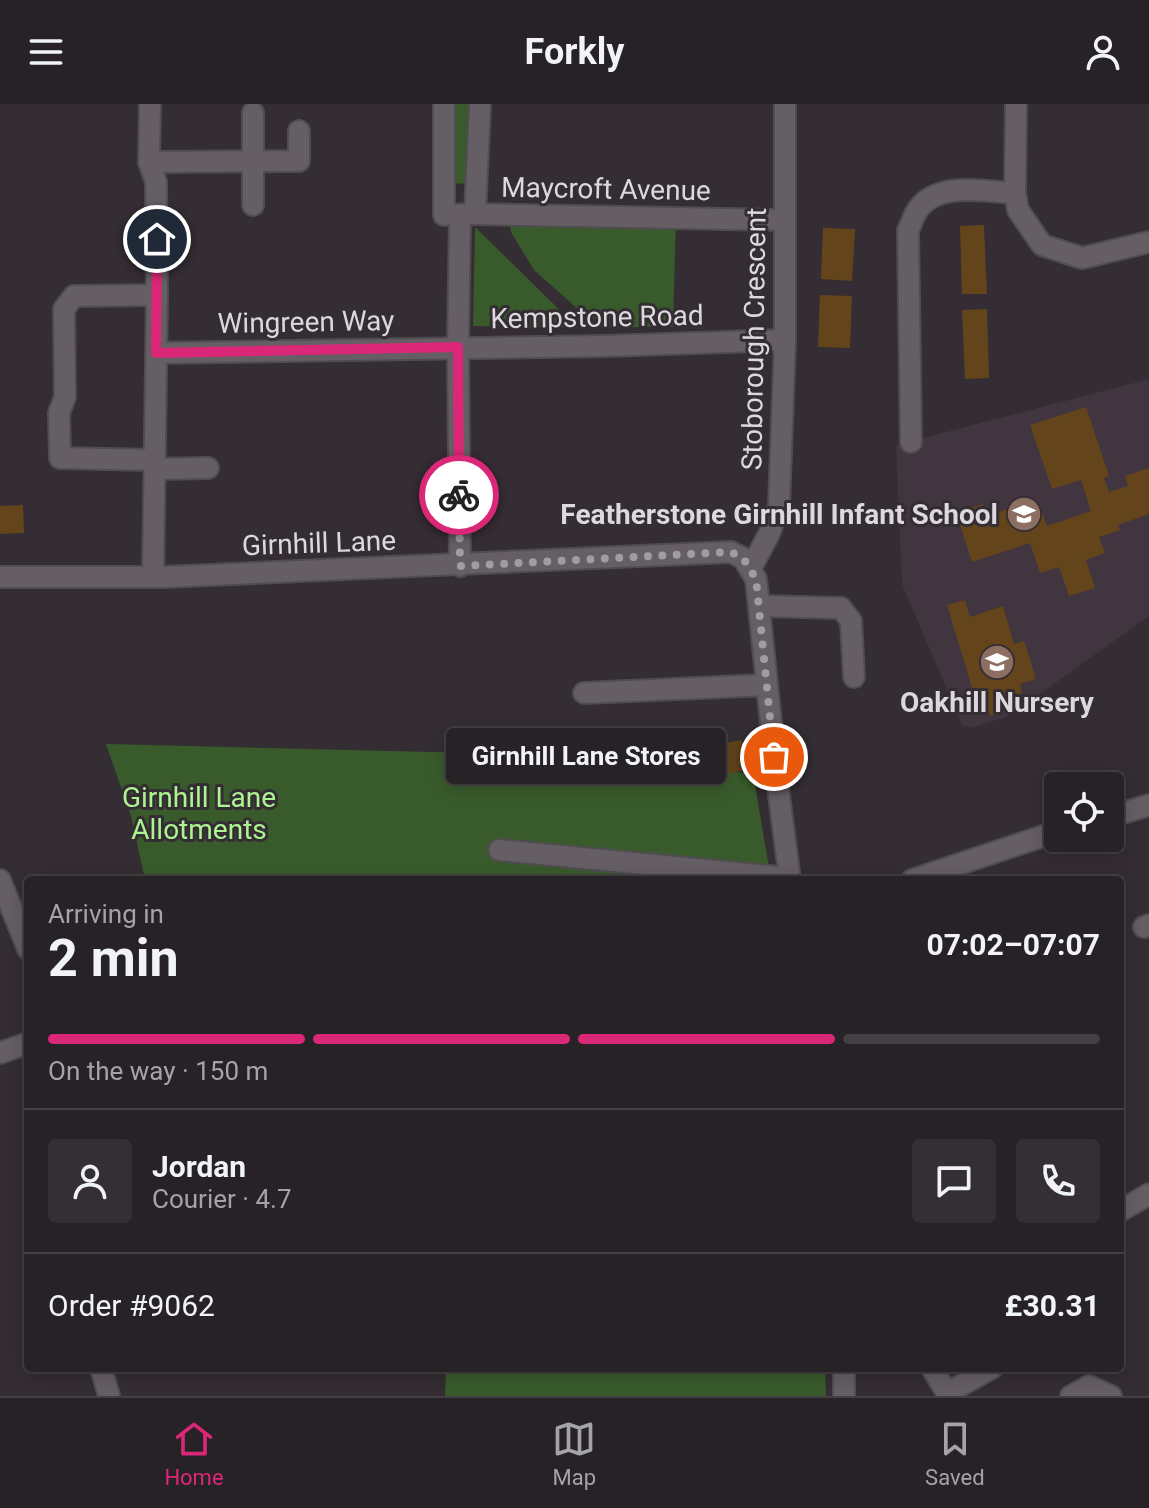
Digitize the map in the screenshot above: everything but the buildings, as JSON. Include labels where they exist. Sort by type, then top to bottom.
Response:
[{"type":"street","points":[[150,104],[149,162],[156,182],[157,295],[153,577]]},
{"type":"street","points":[[444,104],[444,215],[468,214]]},
{"type":"street","points":[[460,566],[458,347],[480,104]]},
{"type":"street","name":"Stoborough Crescent","points":[[751,568],[769,534],[779,506],[785,340],[785,104]]},
{"type":"street","points":[[1016,104],[1015,193],[1018,210],[1042,245],[1082,258],[1149,242]]},
{"type":"street","points":[[253,113],[253,205]]},
{"type":"street","points":[[149,162],[299,161],[299,131]]},
{"type":"street","points":[[911,442],[908,230],[918,209],[928,199],[947,191],[1015,193]]},
{"type":"street","name":"Maycroft Avenue","points":[[468,214],[783,220]]},
{"type":"street","points":[[157,295],[74,296],[64,309],[65,397],[59,413],[60,458],[208,468]]},
{"type":"street","name":"Kempstone Road","points":[[458,347],[785,340]]},
{"type":"street","name":"Wingreen Way","points":[[156,353],[458,347]]},
{"type":"street","name":"Girnhill Lane","points":[[0,577],[153,577],[731,552],[743,558],[751,568]]},
{"type":"street","points":[[751,568],[756,579],[790,876]]},
{"type":"street","points":[[759,606],[841,608],[851,621],[854,677]]},
{"type":"street","points":[[584,693],[767,685]]},
{"type":"street","points":[[1124,813],[1149,805]]},
{"type":"street","points":[[924,876],[1044,836]]},
{"type":"street","points":[[499,850],[760,876]]},
{"type":"street","points":[[0,880],[24,939]]},
{"type":"street","points":[[0,1053],[24,1044]]},
{"type":"street","points":[[1124,1209],[1149,1194]]},
{"type":"street","points":[[103,1372],[112,1396]]},
{"type":"street","points":[[934,1372],[947,1393],[985,1372]]},
{"type":"street","points":[[1071,1396],[1089,1386],[1111,1396]]},
{"type":"shaded area","name":"Featherstone Girnhill Infant School","points":[[1149,379],[1149,616],[1009,716],[971,728],[962,725],[902,584],[896,445]]},
{"type":"green space","points":[[450,104],[472,104],[470,184],[450,183]]},
{"type":"green space","points":[[509,215],[676,218],[673,327],[609,327],[580,311],[534,270],[511,232]]},
{"type":"green space","points":[[475,227],[578,328],[473,326]]},
{"type":"green space","name":"Girnhill Lane Allotments","points":[[106,744],[472,753],[753,773],[770,876],[144,876],[131,816]]},
{"type":"green space","points":[[446,1372],[825,1372],[826,1396],[445,1396]]},
{"type":"way so far","points":[[459,495],[460,566],[731,552],[743,558],[756,579],[774,757]]},
{"type":"place","name":"Featherstone Girnhill Infant School","points":[[1024,514]]},
{"type":"place","name":"Oakhill Nursery","points":[[997,662]]},
{"type":"place","name":"Girnhill Lane Stores","points":[[774,757]]},
{"type":"route","points":[[157,239],[156,353],[458,347],[459,495]]}]
